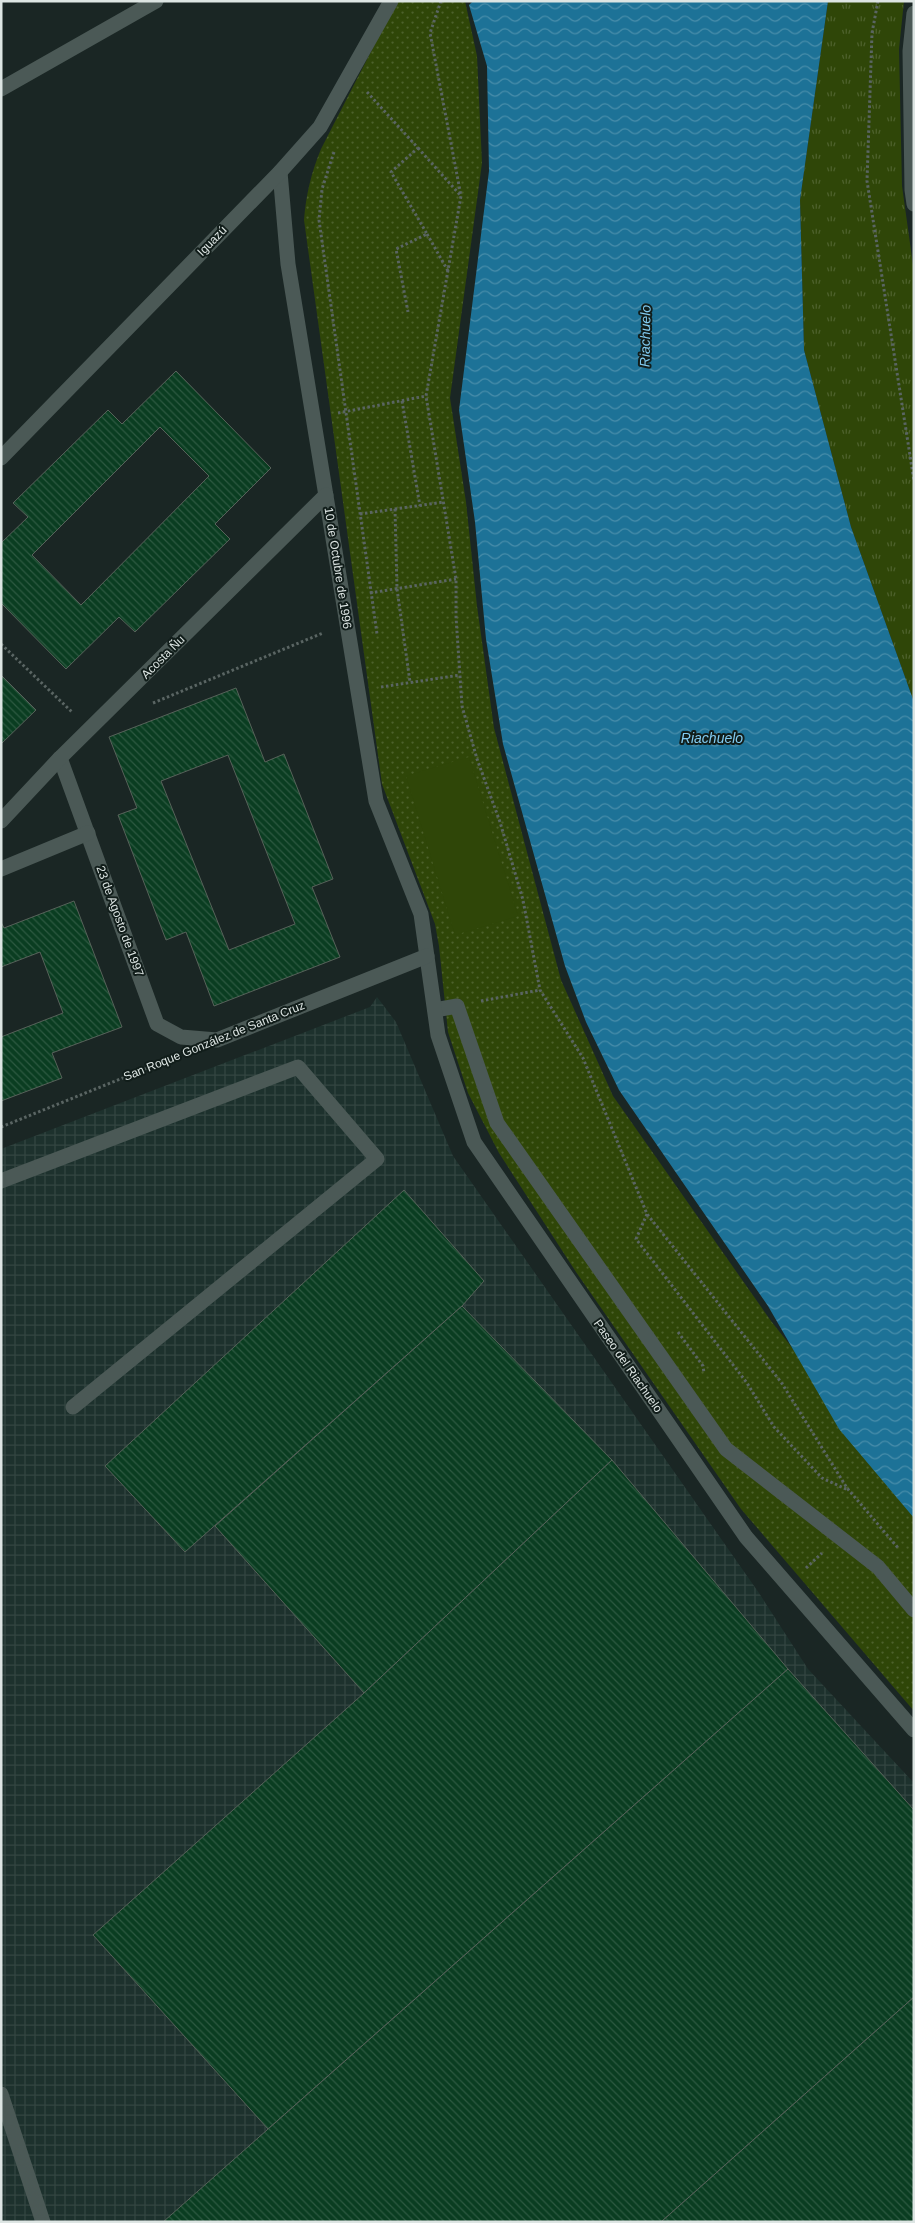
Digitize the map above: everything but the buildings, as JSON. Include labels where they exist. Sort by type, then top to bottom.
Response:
[{"type":"street","points":[[1,89],[156,1]]},
{"type":"street","name":"Iguazú","points":[[1,458],[280,172],[320,127],[391,1]]},
{"type":"street","points":[[914,14],[910,51],[912,190],[914,204]]},
{"type":"street","name":"10 de Octubre de 1996","points":[[280,172],[288,264],[376,801],[421,914],[427,956]]},
{"type":"street","name":"Acosta Ñu","points":[[1,821],[60,758],[326,495]]},
{"type":"street","name":"23 de Agosto de 1997","points":[[60,758],[157,1024],[181,1037],[217,1040]]},
{"type":"street","points":[[1,868],[88,834]]},
{"type":"street","name":"Paseo del Riachuelo","points":[[427,956],[438,1035],[474,1142],[746,1537],[914,1730]]},
{"type":"street","name":"San Roque González de Santa Cruz","points":[[217,1040],[427,956]]},
{"type":"street","points":[[434,1010],[457,1006],[497,1123],[726,1449],[878,1567],[914,1610]]},
{"type":"street","points":[[1,1181],[298,1067],[377,1159],[73,1407]]},
{"type":"street","points":[[1,2094],[43,2222]]},
{"type":"path","points":[[441,1],[430,33],[461,196],[426,396],[456,579],[456,618],[462,706],[477,759],[500,822],[523,900],[540,990],[582,1058],[647,1214],[781,1382],[850,1492],[901,1551]]},
{"type":"path","points":[[878,1],[872,33],[867,181],[914,481]]},
{"type":"path","points":[[361,98],[365,90],[461,196]]},
{"type":"path","points":[[418,148],[391,172],[448,271]]},
{"type":"path","points":[[335,150],[322,189],[319,220],[378,640]]},
{"type":"path","points":[[408,312],[396,249],[427,234]]},
{"type":"path","points":[[313,418],[426,396]]},
{"type":"path","points":[[402,400],[420,506]]},
{"type":"path","points":[[330,518],[444,502]]},
{"type":"path","points":[[395,510],[397,589],[410,682]]},
{"type":"path","points":[[342,598],[456,579]]},
{"type":"path","points":[[145,707],[347,624]]},
{"type":"path","points":[[1,644],[90,729]]},
{"type":"path","points":[[357,690],[460,674]]},
{"type":"path","points":[[382,677],[385,696]]},
{"type":"path","points":[[457,1006],[540,990]]},
{"type":"path","name":"San Roque González de Santa Cruz","points":[[1,1127],[172,1058]]},
{"type":"path","points":[[647,1214],[636,1239],[747,1383],[774,1427],[822,1478],[850,1492]]},
{"type":"path","points":[[788,1585],[839,1537]]},
{"type":"shaded area","points":[[377,997],[396,1022],[453,1156],[759,1593],[808,1669],[914,1783],[914,2222],[1,2222],[1,1149],[370,1007]]},
{"type":"green space","points":[[397,1],[465,1],[477,56],[482,163],[450,398],[466,502],[477,606],[494,728],[561,980],[613,1096],[771,1321],[914,1502],[914,1711],[741,1509],[576,1272],[499,1153],[468,1093],[448,1032],[435,924],[382,784],[304,220],[314,167],[321,149]]},
{"type":"green space","points":[[828,1],[904,1],[899,49],[902,186],[914,272],[914,702],[851,527],[804,350],[800,200]]},
{"type":"green space","points":[[469,757],[518,916],[455,935],[406,776]]},
{"type":"water","name":"Riachuelo","points":[[473,1],[828,1],[800,200],[804,350],[851,527],[914,702],[914,1518],[839,1429],[768,1306],[619,1090],[586,1022],[565,966],[503,744],[486,639],[475,522],[459,410],[489,171],[487,66],[469,5]]}]
